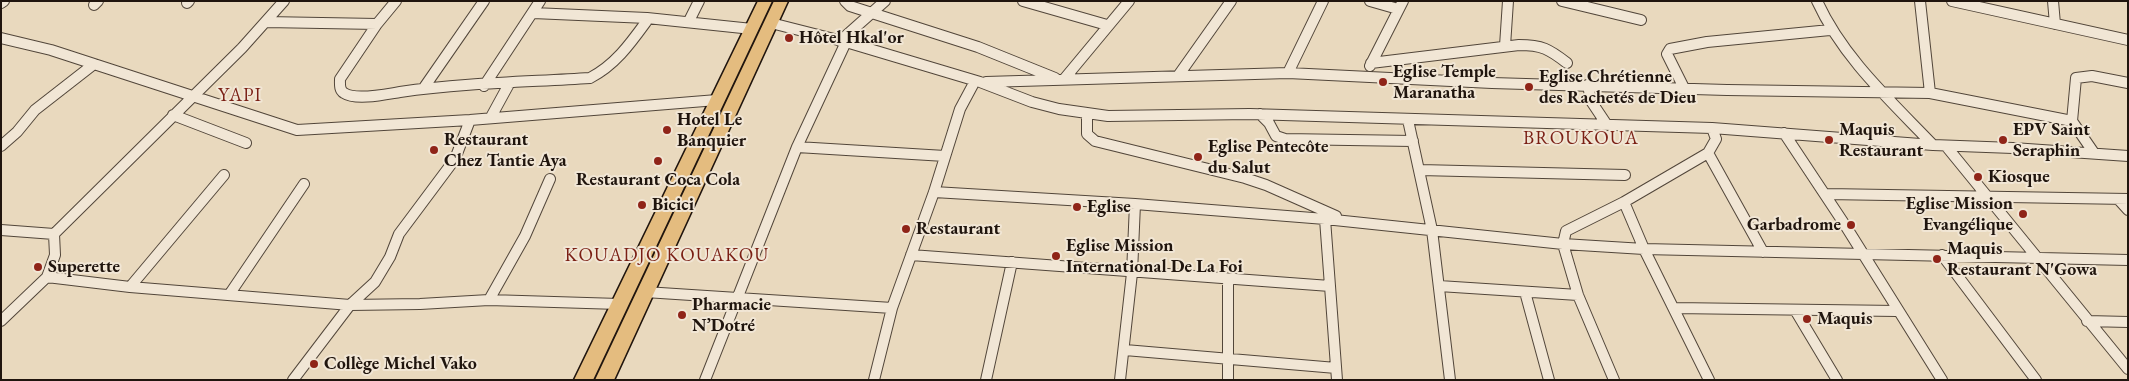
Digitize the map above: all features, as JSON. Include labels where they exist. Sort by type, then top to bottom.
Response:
[{"type":"main road","points":[[583,380],[765,1]]},
{"type":"main road","points":[[604,380],[781,1]]},
{"type":"street","points":[[1,230],[54,234],[266,22],[284,1]]},
{"type":"street","points":[[396,1],[377,24],[340,79],[340,88],[344,93],[355,96],[582,80],[598,74],[620,54],[646,22],[647,18]]},
{"type":"street","points":[[423,90],[484,1]]},
{"type":"street","points":[[484,86],[540,1]]},
{"type":"street","points":[[689,21],[700,1]]},
{"type":"street","points":[[845,1],[850,6],[872,14],[978,47],[1060,78]]},
{"type":"street","points":[[705,380],[797,147],[843,42],[885,1]]},
{"type":"street","points":[[1023,1],[1107,25]]},
{"type":"street","points":[[1060,78],[1129,1]]},
{"type":"street","points":[[1178,76],[1231,1]]},
{"type":"street","points":[[1288,73],[1323,1]]},
{"type":"street","points":[[1365,76],[1400,5],[1370,1]]},
{"type":"street","points":[[1505,46],[1508,1]]},
{"type":"street","points":[[1562,1],[1641,20]]},
{"type":"street","points":[[1817,1],[1830,30],[1884,93],[1933,145]]},
{"type":"street","points":[[1920,1],[1930,93]]},
{"type":"street","points":[[1952,1],[2128,40]]},
{"type":"street","points":[[2053,1],[2055,24]]},
{"type":"street","points":[[533,13],[689,21],[752,29]]},
{"type":"street","points":[[266,22],[377,24]]},
{"type":"street","points":[[771,23],[978,82],[1032,102],[1087,114],[1108,116],[1260,114],[1712,128],[1946,146],[2128,156]]},
{"type":"street","points":[[1684,88],[1667,54],[1670,49],[1707,42],[1830,30]]},
{"type":"street","points":[[1,38],[51,50],[125,75],[194,94],[257,118],[297,130],[470,120],[717,100]]},
{"type":"street","points":[[1371,63],[1505,46],[1537,46],[1557,54],[1567,63]]},
{"type":"street","points":[[1,146],[18,132],[34,110],[94,64]]},
{"type":"street","points":[[978,82],[1060,78],[1288,73],[1414,80],[1930,93],[2072,121],[2094,153]]},
{"type":"street","points":[[2072,121],[2076,107],[2074,89],[2076,78],[2092,76],[2128,83]]},
{"type":"street","points":[[874,380],[892,308],[934,192],[960,109],[978,82]]},
{"type":"street","points":[[491,117],[509,84]]},
{"type":"street","points":[[1588,85],[1587,93],[1590,102],[1607,125]]},
{"type":"street","points":[[1087,114],[1087,134],[1095,141],[1245,178],[1266,185],[1350,222]]},
{"type":"street","points":[[1260,114],[1269,123],[1276,136],[1285,139],[1414,141]]},
{"type":"street","points":[[173,115],[246,143]]},
{"type":"street","points":[[293,380],[350,305],[375,282],[390,257],[399,234],[455,159],[470,120]]},
{"type":"street","points":[[1408,120],[1432,230],[1450,380]]},
{"type":"street","points":[[1614,380],[1578,295],[1563,244],[1566,231],[1624,202],[1708,153],[1716,139],[1712,128]]},
{"type":"street","points":[[1784,133],[1827,194],[1897,311],[1942,380]]},
{"type":"street","points":[[1946,146],[2128,369]]},
{"type":"street","points":[[797,147],[945,156]]},
{"type":"street","points":[[1708,153],[1763,252]]},
{"type":"street","points":[[1420,170],[1625,175]]},
{"type":"street","points":[[130,287],[224,176]]},
{"type":"street","points":[[489,300],[525,236],[550,178]]},
{"type":"street","points":[[229,296],[304,184]]},
{"type":"street","points":[[934,192],[1135,204],[1325,219],[1563,244],[1644,250],[2128,260]]},
{"type":"street","points":[[1827,194],[2123,199],[2128,210]]},
{"type":"street","points":[[1624,202],[1644,250],[1709,380]]},
{"type":"street","points":[[1120,380],[1125,350],[1132,272],[1135,204]]},
{"type":"street","points":[[1125,350],[1228,360],[1336,374],[1325,219]]},
{"type":"street","points":[[1,320],[47,278],[56,255],[54,234]]},
{"type":"street","points":[[911,255],[1330,286]]},
{"type":"street","points":[[1942,255],[2036,380]]},
{"type":"street","points":[[986,380],[1012,262]]},
{"type":"street","points":[[47,278],[229,296],[350,305],[420,304],[489,300],[619,304]]},
{"type":"street","points":[[1228,279],[1228,380]]},
{"type":"street","points":[[1439,286],[1578,295]]},
{"type":"street","points":[[645,292],[892,308]]},
{"type":"street","points":[[1525,292],[1549,380]]},
{"type":"street","points":[[1674,308],[1897,311]]},
{"type":"street","points":[[1795,310],[1837,380]]},
{"type":"street","points":[[2087,321],[2128,322]]},
{"type":"place","name":"Hôtel Hkal'or","points":[[789,38]]},
{"type":"place","name":"Eglise Temple Maranatha","points":[[1383,82]]},
{"type":"place","name":"Eglise Chrétienne des Rachetés de Dieu","points":[[1529,87]]},
{"type":"place","name":"Hotel Le Banquier","points":[[667,130]]},
{"type":"place","name":"Maquis Restaurant","points":[[1829,140]]},
{"type":"place","name":"EPV Saint Seraphin","points":[[2003,140]]},
{"type":"place","name":"Restaurant Chez Tantie Aya","points":[[434,150]]},
{"type":"place","name":"Eglise Pentecôte du Salut","points":[[1198,157]]},
{"type":"place","name":"Restaurant Coca Cola","points":[[658,161]]},
{"type":"place","name":"Kiosque","points":[[1978,177]]},
{"type":"place","name":"Bicici","points":[[642,205]]},
{"type":"place","name":"Eglise","points":[[1077,207]]},
{"type":"place","name":"Eglise Mission Evangélique","points":[[2023,214]]},
{"type":"place","name":"Garbadrome","points":[[1851,225]]},
{"type":"place","name":"Restaurant","points":[[906,229]]},
{"type":"place","name":"Eglise Mission International De La Foi","points":[[1056,256]]},
{"type":"place","name":"Maquis Restaurant N'Gowa","points":[[1937,259]]},
{"type":"place","name":"Superette","points":[[38,267]]},
{"type":"place","name":"Pharmacie N’Dotré","points":[[682,315]]},
{"type":"place","name":"Maquis","points":[[1807,319]]},
{"type":"place","name":"Collège Michel Vako","points":[[314,364]]},
{"type":"district","name":"YAPI","points":[[240,96]]},
{"type":"district","name":"BROUKOUA","points":[[1581,139]]},
{"type":"district","name":"KOUADJO KOUAKOU","points":[[667,256]]}]
